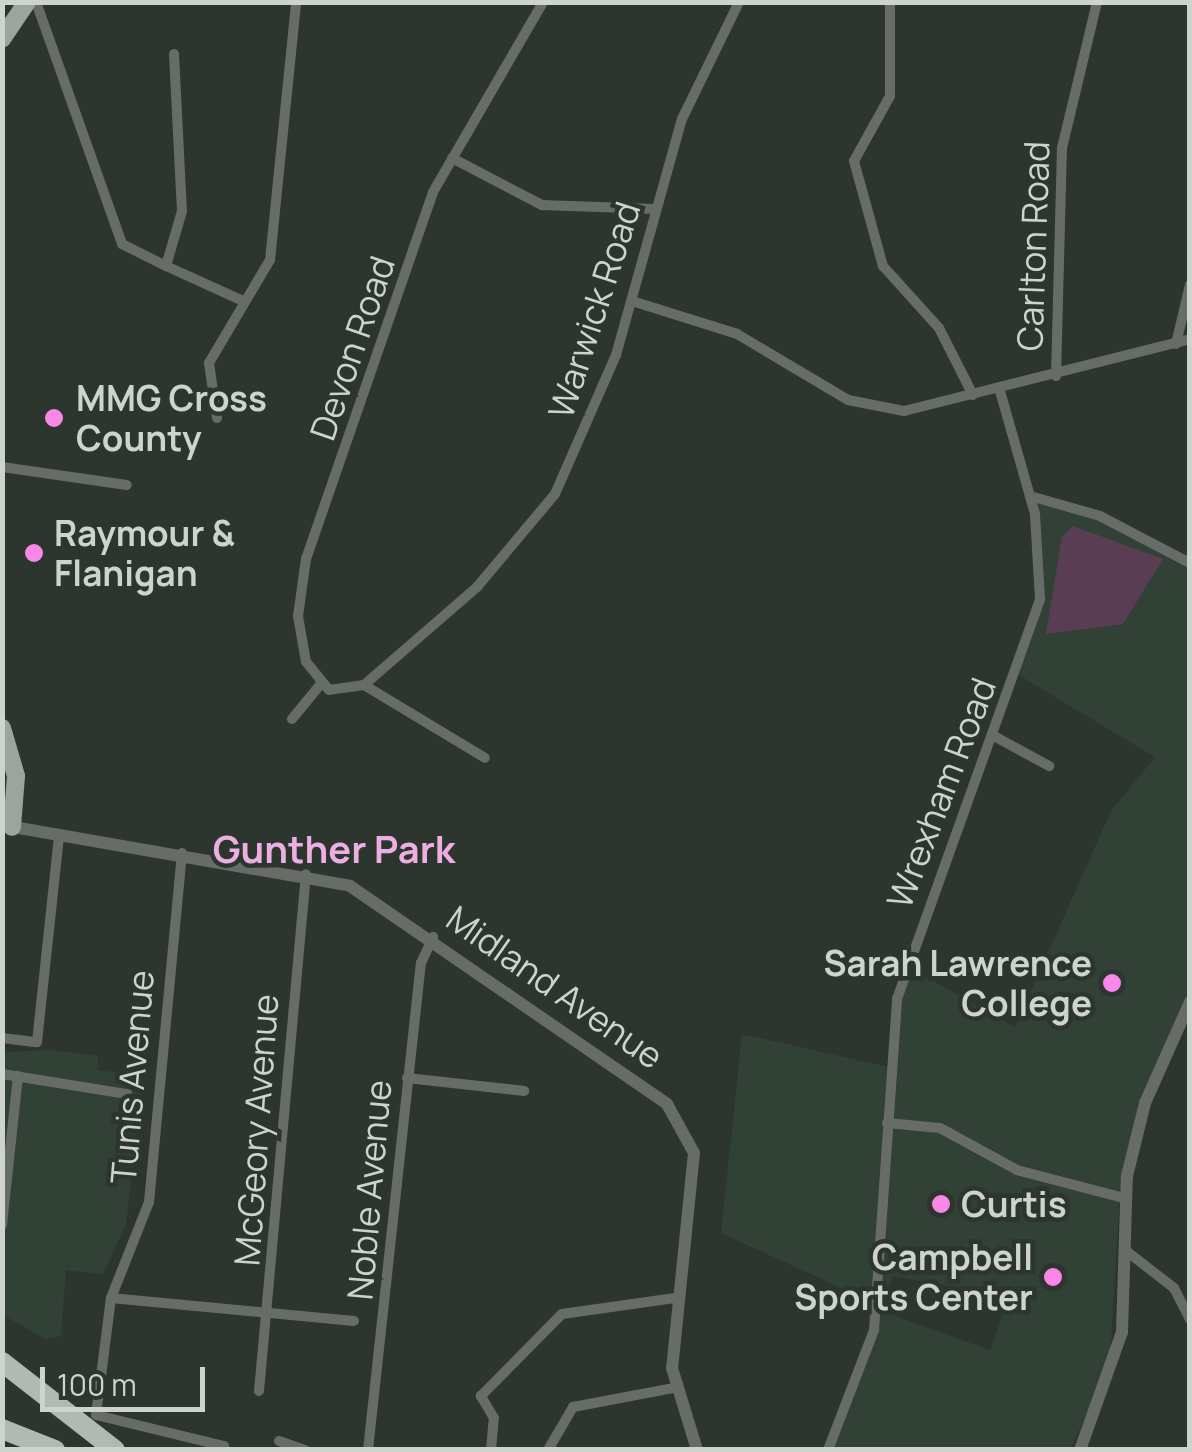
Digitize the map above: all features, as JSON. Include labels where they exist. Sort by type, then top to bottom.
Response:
[{"type":"highway","points":[[2,1362],[115,1450]]},
{"type":"highway","points":[[2,1429],[55,1450]]},
{"type":"main road","points":[[2,39],[26,2]]},
{"type":"main road","points":[[2,728],[6,745],[7,826]]},
{"type":"street","points":[[36,2],[122,244],[241,300]]},
{"type":"street","points":[[218,418],[209,363],[241,300],[270,260],[296,2]]},
{"type":"street","name":"Devon Road","points":[[320,685],[298,635],[306,558],[452,158],[543,2]]},
{"type":"street","name":"Warwick Road","points":[[364,685],[537,522],[603,390],[688,105],[739,2]]},
{"type":"street","points":[[890,2],[890,96],[854,161],[884,266],[938,328],[974,394]]},
{"type":"street","name":"Carlton Road","points":[[1056,376],[1062,148],[1097,2]]},
{"type":"street","points":[[166,266],[182,211],[174,54]]},
{"type":"street","points":[[452,158],[542,205],[656,209]]},
{"type":"street","points":[[1176,344],[1188,324],[1190,285]]},
{"type":"street","points":[[632,301],[738,334],[807,380],[869,406],[930,408],[1190,339]]},
{"type":"street","name":"Wrexham Road","points":[[828,1450],[874,1330],[887,1123],[905,967],[994,736],[1040,598],[1030,496],[1000,391]]},
{"type":"street","points":[[2,467],[127,485]]},
{"type":"street","points":[[1030,496],[1100,516],[1190,563]]},
{"type":"street","points":[[292,719],[320,685],[364,685],[485,758]]},
{"type":"street","points":[[994,736],[1050,766]]},
{"type":"street","name":"Midland Avenue","points":[[7,826],[306,873],[363,892],[650,1090],[685,1125],[694,1173],[675,1298],[674,1388],[697,1450]]},
{"type":"street","points":[[2,1038],[37,1042],[59,835]]},
{"type":"street","name":"Tunis Avenue","points":[[182,853],[149,1202],[112,1298],[96,1415],[224,1446]]},
{"type":"street","name":"McGeory Avenue","points":[[260,1391],[306,873]]},
{"type":"street","name":"Noble Avenue","points":[[368,1450],[422,957],[433,937]]},
{"type":"street","points":[[1080,1450],[1115,1364],[1125,1250],[1124,1198],[1145,1103],[1187,1015]]},
{"type":"street","points":[[2,1074],[127,1094]]},
{"type":"street","points":[[2,1225],[18,1076]]},
{"type":"street","points":[[407,1078],[524,1091]]},
{"type":"street","points":[[887,1123],[940,1128],[1018,1170],[1124,1198]]},
{"type":"street","points":[[1125,1250],[1174,1288],[1190,1320]]},
{"type":"street","points":[[112,1298],[270,1310],[354,1321]]},
{"type":"street","points":[[491,1450],[494,1418],[481,1396],[562,1314],[675,1298]]},
{"type":"street","points":[[548,1450],[574,1407],[674,1388]]},
{"type":"street","points":[[279,1441],[305,1450]]},
{"type":"shaded area","name":"Sarah Lawrence College","points":[[1034,500],[1096,516],[1181,561],[1189,547],[1189,1021],[1181,1012],[1138,1104],[1119,1207],[1110,1360],[1071,1449],[834,1449],[879,1310],[990,1350],[1009,1297],[893,1276],[880,1306],[721,1233],[742,1034],[893,1068],[907,966],[1015,1027],[1111,811],[1155,757],[1017,674],[1041,600]]},
{"type":"shaded area","points":[[1073,526],[1163,559],[1123,624],[1046,634],[1062,536]]},
{"type":"shaded area","points":[[49,1050],[98,1056],[98,1070],[143,1076],[126,1224],[103,1274],[66,1270],[61,1336],[45,1339],[3,1315],[3,1052]]},
{"type":"place","name":"MMG Cross County","points":[[54,418]]},
{"type":"place","name":"Raymour & Flanigan","points":[[34,553]]},
{"type":"place","name":"Sarah Lawrence College","points":[[1112,983]]},
{"type":"place","name":"Curtis","points":[[941,1204]]},
{"type":"place","name":"Campbell Sports Center","points":[[1053,1277]]},
{"type":"district","name":"Gunther Park","points":[[334,849]]}]
